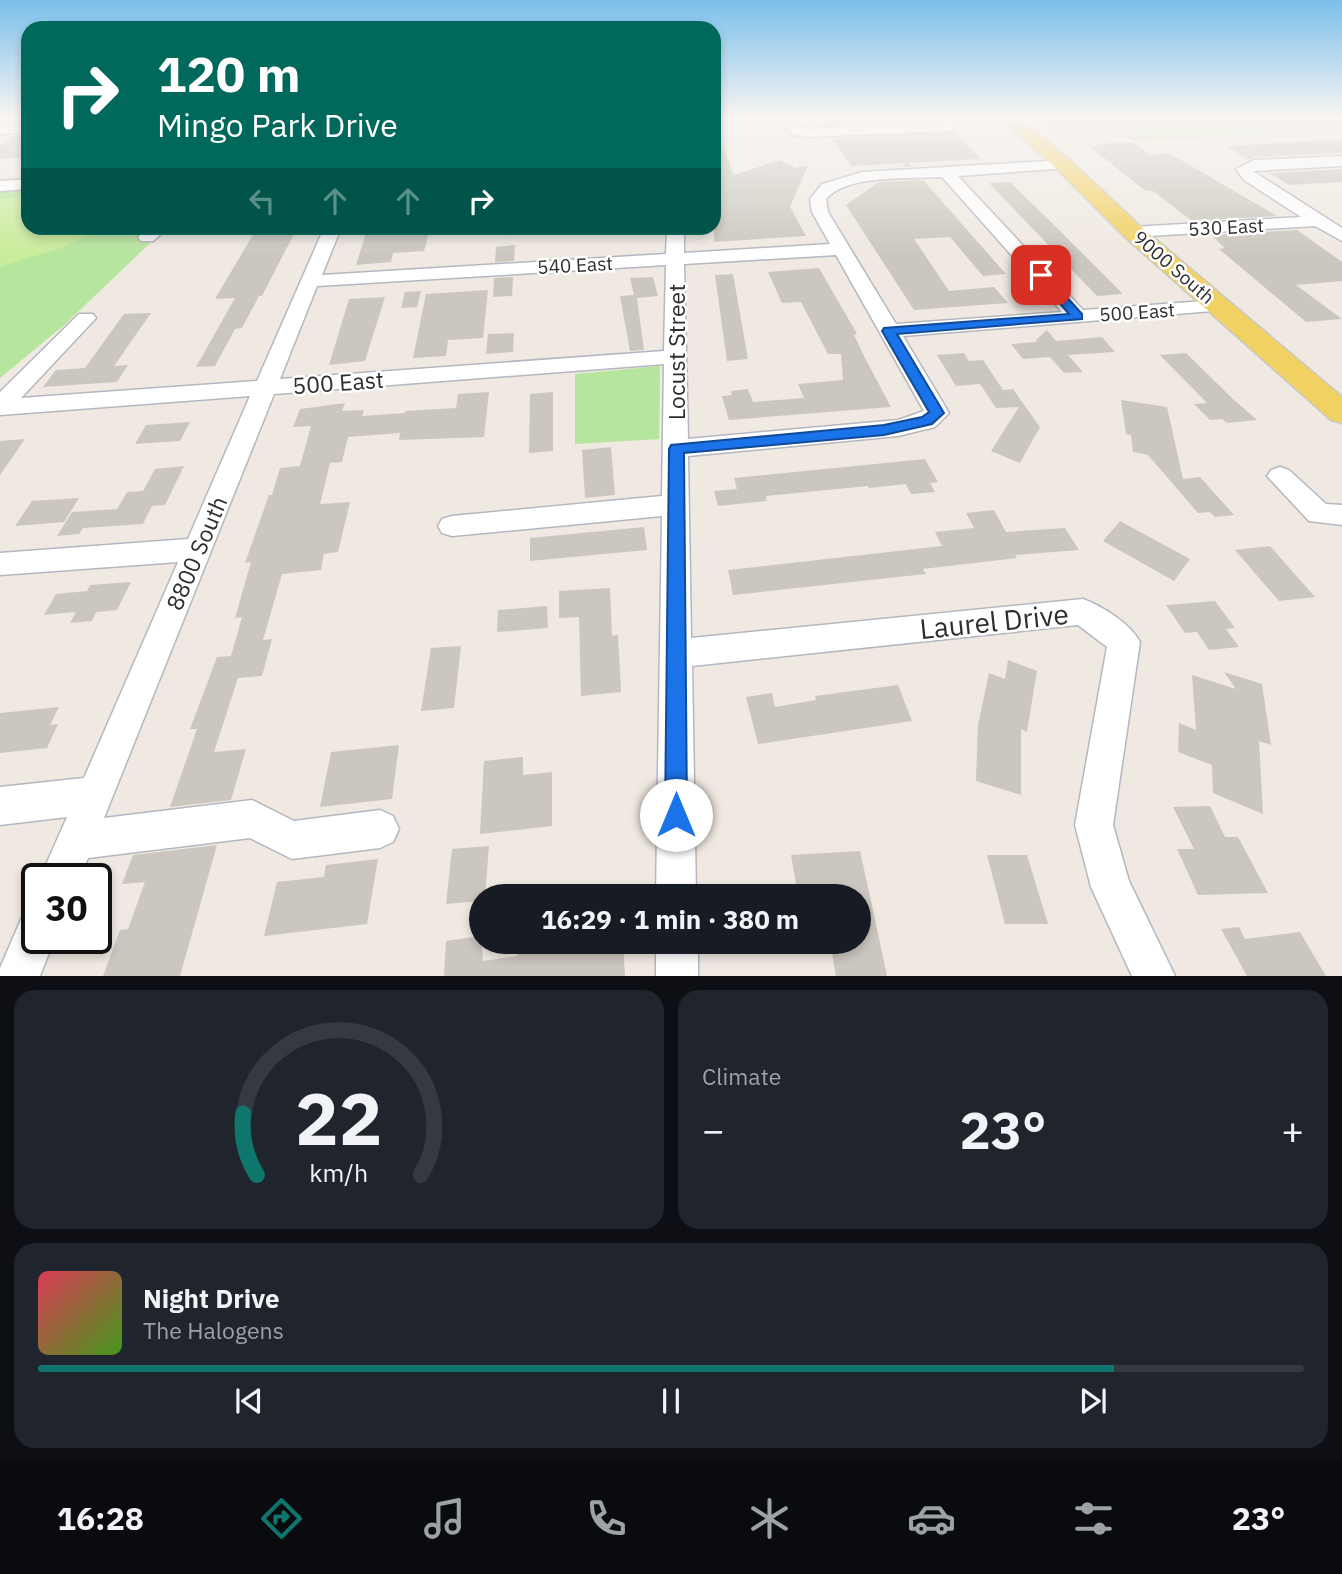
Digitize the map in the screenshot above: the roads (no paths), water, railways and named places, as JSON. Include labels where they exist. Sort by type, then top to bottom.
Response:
[{"type":"main road","name":"9000 South","points":[[1063,165],[1133,232],[1337,404]]},
{"type":"street","points":[[1297,164],[1244,169],[1250,177],[1342,236]]},
{"type":"street","points":[[676,449],[884,430],[926,421],[937,413],[817,205],[821,192],[828,187],[862,177],[1063,165]]},
{"type":"street","points":[[947,172],[1078,317]]},
{"type":"street","points":[[0,186],[21,184]]},
{"type":"street","name":"530 East","points":[[1133,232],[1319,221]]},
{"type":"street","name":"8800 South","points":[[66,863],[329,235]]},
{"type":"street","name":"Locust Street","points":[[675,235],[677,884]]},
{"type":"street","name":"540 East","points":[[310,281],[841,249]]},
{"type":"street","name":"500 East","points":[[889,331],[1218,306]]},
{"type":"street","points":[[0,407],[86,318]]},
{"type":"street","name":"500 East","points":[[0,407],[676,357]]},
{"type":"street","points":[[1280,476],[1320,513],[1342,515]]},
{"type":"street","points":[[452,526],[676,505]]},
{"type":"street","points":[[0,564],[198,549]]},
{"type":"street","name":"Laurel Drive","points":[[675,654],[1083,612],[1124,642],[1094,825],[1111,887],[1154,975]]},
{"type":"street","points":[[0,806],[95,795]]},
{"type":"street","points":[[76,840],[252,819],[292,839],[380,829]]},
{"type":"street","points":[[18,975],[27,954]]},
{"type":"street","points":[[677,954],[677,975]]}]
